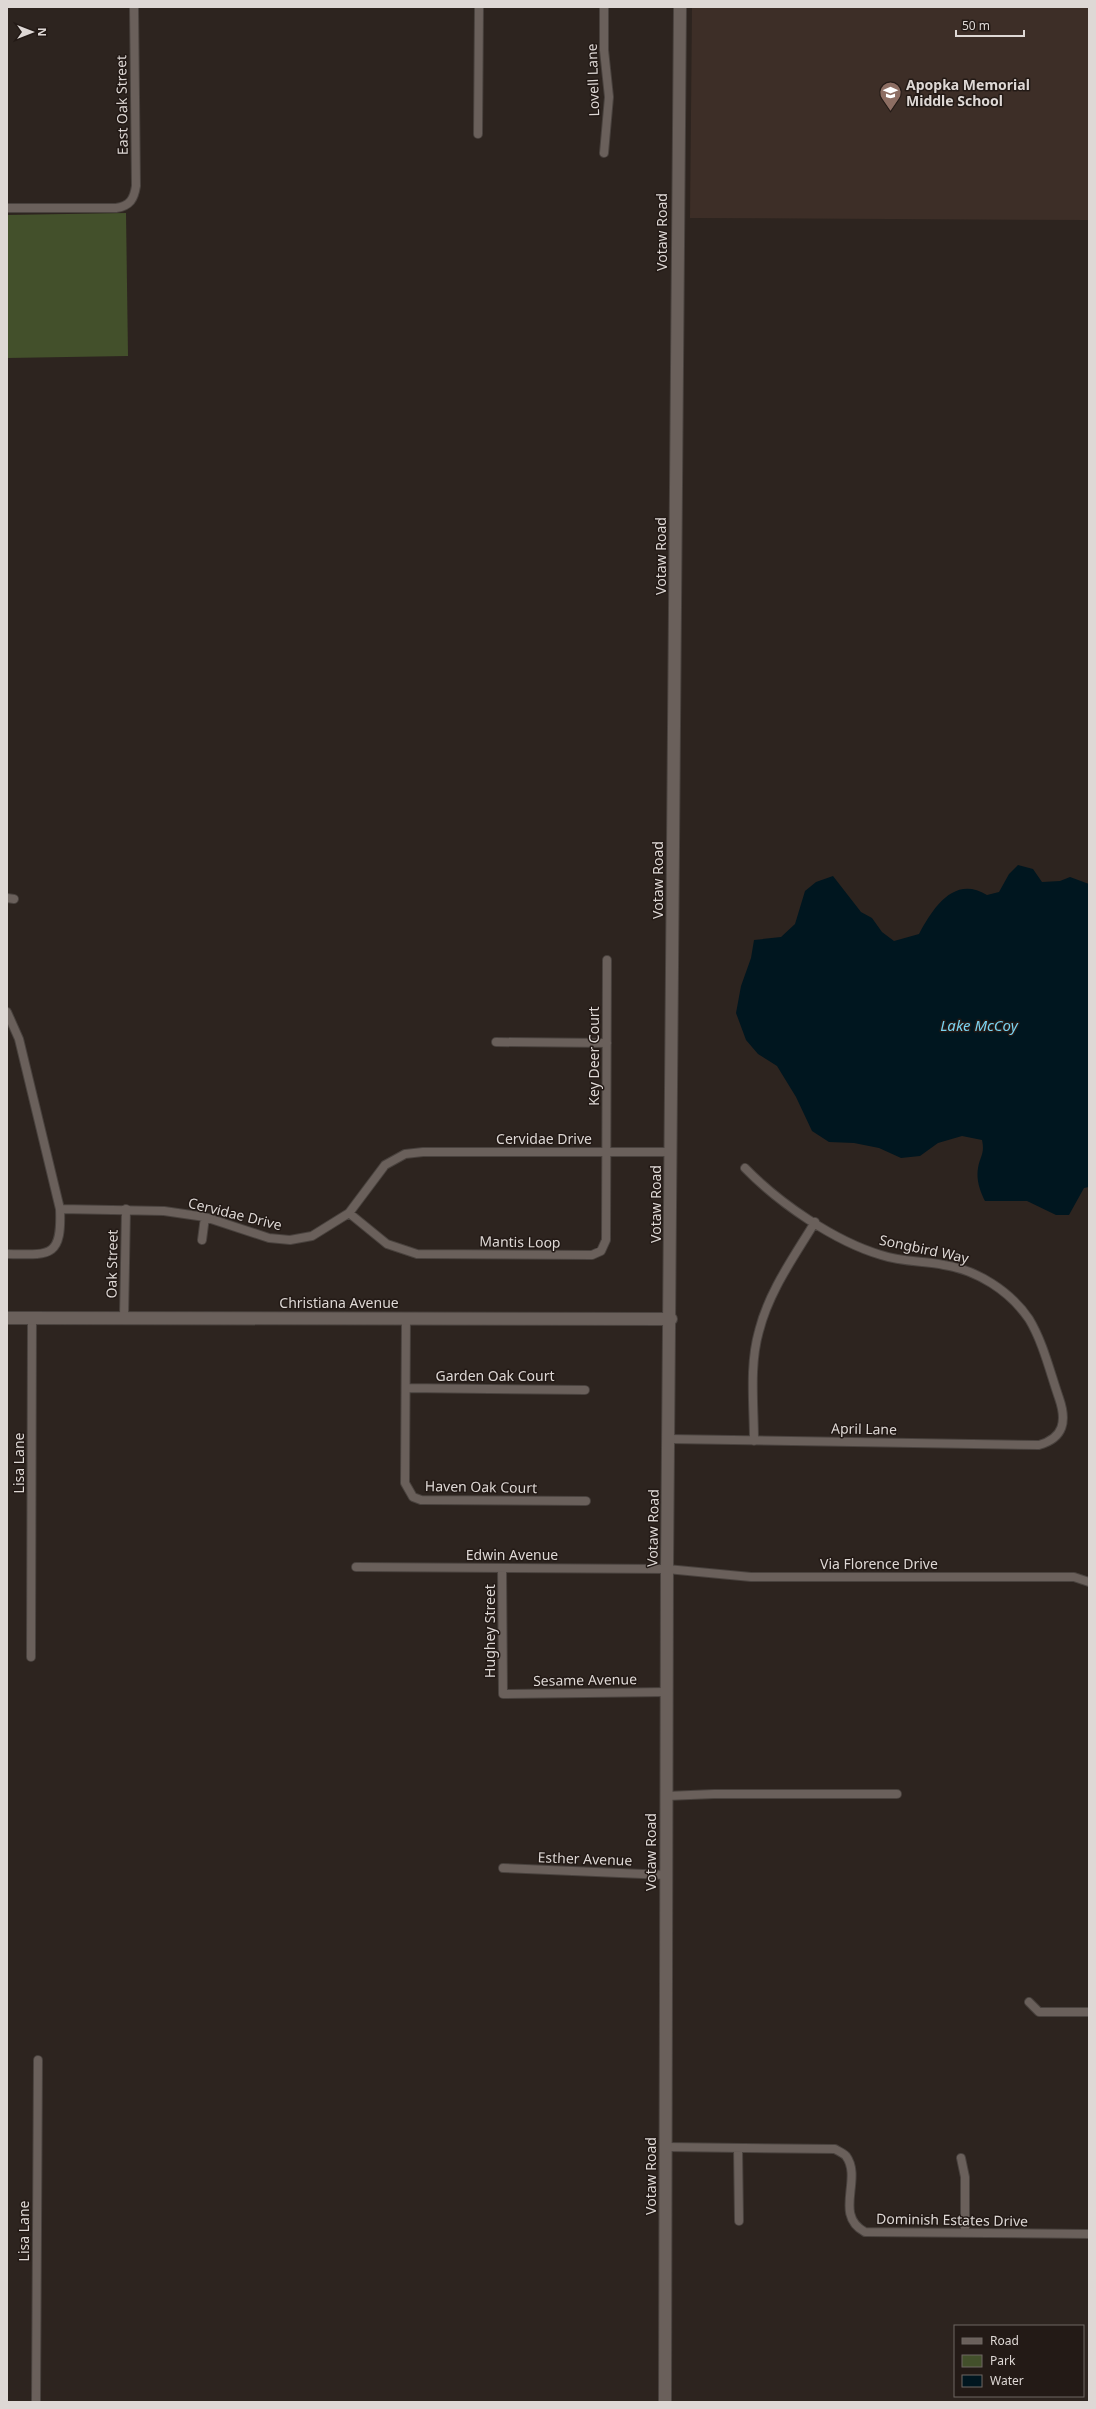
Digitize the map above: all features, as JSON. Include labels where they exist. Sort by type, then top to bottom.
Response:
[{"type":"street","name":"East Oak Street","points":[[7,208],[116,208],[124,207],[131,202],[136,186],[134,7]]},
{"type":"street","points":[[478,134],[479,7]]},
{"type":"street","name":"Lovell Lane","points":[[604,7],[604,50],[609,97],[604,153]]},
{"type":"street","name":"Votaw Road","points":[[665,2402],[666,1875],[680,7]]},
{"type":"street","name":"Key Deer Court","points":[[606,1152],[607,960]]},
{"type":"street","points":[[7,1012],[19,1039],[60,1209],[61,1233],[57,1246],[49,1252],[39,1255],[7,1254]]},
{"type":"street","points":[[496,1042],[607,1042]]},
{"type":"street","name":"Cervidae Drive","points":[[60,1209],[148,1209],[205,1217],[269,1238],[290,1240],[312,1236],[349,1213],[385,1165],[405,1154],[423,1152],[671,1152]]},
{"type":"street","name":"Mantis Loop","points":[[349,1213],[387,1244],[417,1254],[592,1255],[601,1251],[606,1240],[606,1152]]},
{"type":"street","name":"Songbird Way","points":[[745,1168],[761,1184],[815,1222],[848,1242],[883,1256],[966,1269],[1008,1296],[1029,1319],[1051,1374],[1062,1409],[1062,1424],[1057,1436]]},
{"type":"street","name":"Oak Street","points":[[124,1318],[126,1209]]},
{"type":"street","points":[[202,1240],[205,1217]]},
{"type":"street","points":[[754,1441],[754,1361],[758,1331],[768,1303],[815,1222]]},
{"type":"street","name":"Lisa Lane","points":[[31,1657],[32,1317]]},
{"type":"street","name":"Christiana Avenue","points":[[7,1318],[671,1319]]},
{"type":"street","name":"Haven Oak Court","points":[[406,1318],[405,1483],[414,1497],[421,1500],[586,1501]]},
{"type":"street","name":"Garden Oak Court","points":[[406,1388],[585,1390]]},
{"type":"street","name":"April Lane","points":[[669,1439],[1039,1444],[1051,1442],[1057,1436]]},
{"type":"street","name":"Edwin Avenue","points":[[356,1567],[668,1569]]},
{"type":"street","name":"Hughey Street","points":[[502,1568],[503,1694]]},
{"type":"street","name":"Via Florence Drive","points":[[668,1569],[751,1577],[1074,1577],[1089,1582]]},
{"type":"street","name":"Sesame Avenue","points":[[503,1694],[668,1692]]},
{"type":"street","points":[[667,1796],[714,1794],[897,1794]]},
{"type":"street","name":"Esther Avenue","points":[[502,1868],[666,1875]]},
{"type":"street","points":[[1029,2002],[1040,2012],[1089,2012]]},
{"type":"street","name":"Lisa Lane","points":[[36,2402],[38,2060]]},
{"type":"street","name":"Dominish Estates Drive","points":[[666,2147],[835,2149],[845,2156],[850,2167],[850,2217],[856,2227],[865,2232],[1089,2234]]},
{"type":"street","points":[[738,2148],[739,2221]]},
{"type":"street","points":[[961,2158],[965,2177],[965,2233]]},
{"type":"shaded area","name":"Apopka Memorial Middle School","points":[[692,7],[1089,7],[1089,220],[690,218]]},
{"type":"green space","points":[[126,213],[128,356],[7,358],[7,215]]},
{"type":"water","name":"Lake McCoy","points":[[1018,865],[1033,869],[1042,882],[1060,881],[1070,877],[1089,884],[1089,1187],[1084,1188],[1069,1215],[1056,1215],[1027,1201],[985,1201],[978,1181],[978,1168],[983,1152],[982,1140],[962,1136],[938,1143],[920,1156],[901,1158],[879,1148],[854,1143],[829,1142],[812,1131],[796,1097],[777,1066],[758,1054],[746,1040],[736,1013],[741,986],[751,958],[754,940],[781,937],[795,924],[805,891],[816,882],[833,876],[861,912],[872,918],[882,932],[894,941],[919,934],[938,905],[946,897],[955,892],[964,889],[975,890],[987,895],[999,892],[1009,874]]},
{"type":"place","name":"Apopka Memorial Middle School","points":[[890,112]]}]
